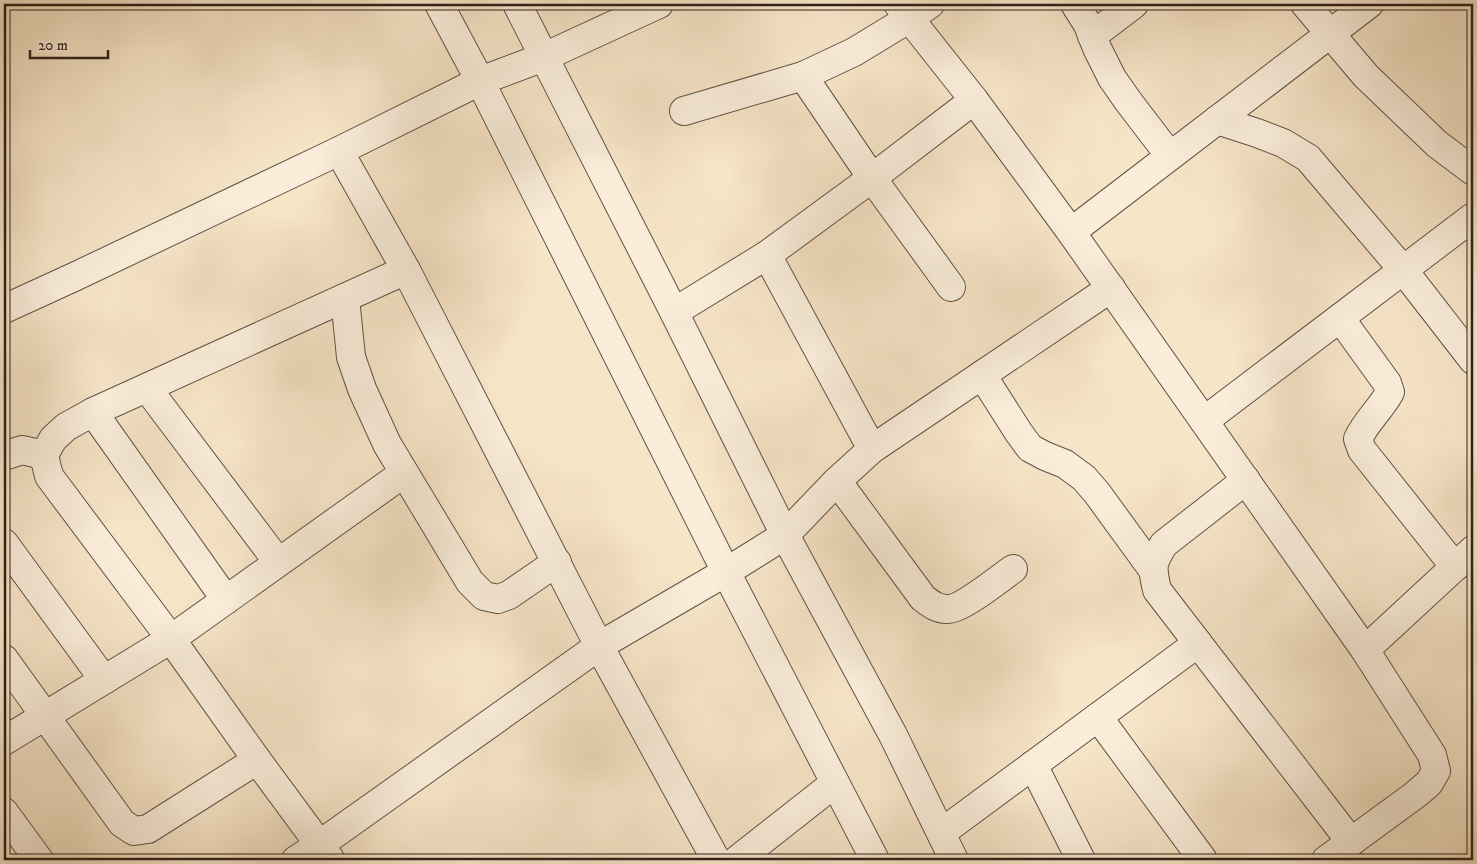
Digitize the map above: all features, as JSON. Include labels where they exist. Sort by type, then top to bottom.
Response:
[{"type":"street","points":[[439,4],[480,80],[726,572],[875,860]]},
{"type":"street","points":[[517,4],[785,535],[894,735],[954,860]]},
{"type":"street","points":[[4,309],[339,151],[480,80],[544,57],[659,4]]},
{"type":"street","points":[[1075,4],[1088,25],[1112,78],[1170,156]]},
{"type":"street","points":[[1092,36],[1134,4]]},
{"type":"street","points":[[1305,4],[1366,76],[1437,144],[1473,171]]},
{"type":"street","points":[[1071,232],[1369,4]]},
{"type":"street","points":[[684,110],[803,76],[854,52],[913,9],[974,100],[1111,288],[1365,650],[1432,755],[1436,771],[1429,783],[1326,860]]},
{"type":"street","points":[[803,76],[872,178],[951,287]]},
{"type":"street","points":[[674,312],[767,254],[872,178],[974,100]]},
{"type":"street","points":[[1217,120],[1257,132],[1283,143],[1308,158],[1404,271],[1473,360]]},
{"type":"street","points":[[339,151],[406,270],[599,646],[716,860]]},
{"type":"street","points":[[1204,421],[1473,217]]},
{"type":"street","points":[[767,254],[872,449]]},
{"type":"street","points":[[325,853],[171,639],[49,476],[44,455],[53,439],[66,427],[93,412],[406,270]]},
{"type":"street","points":[[296,860],[325,853],[599,646],[726,572],[785,535],[837,481],[872,449],[1111,288]]},
{"type":"street","points":[[345,298],[351,357],[362,389],[387,444],[470,582],[484,596],[498,599],[509,594],[557,562]]},
{"type":"street","points":[[1340,318],[1388,383],[1390,392],[1384,404],[1363,426],[1358,439],[1362,450],[1464,558],[1365,650]]},
{"type":"street","points":[[982,375],[1030,448],[1065,464],[1084,478],[1153,570]]},
{"type":"street","points":[[146,388],[278,562]]},
{"type":"street","points":[[93,412],[226,600]]},
{"type":"street","points":[[4,456],[22,450],[44,455]]},
{"type":"street","points":[[4,741],[171,639],[404,473]]},
{"type":"street","points":[[1246,480],[1164,544],[1156,556],[1153,570],[1157,590],[1351,842]]},
{"type":"street","points":[[837,481],[923,598],[935,607],[949,610],[969,600],[1014,569]]},
{"type":"street","points":[[4,543],[104,680]]},
{"type":"street","points":[[941,833],[1198,643]]},
{"type":"street","points":[[4,659],[122,823],[134,831],[148,829],[257,760]]},
{"type":"street","points":[[1098,717],[1203,860]]},
{"type":"street","points":[[1033,765],[1081,860]]},
{"type":"street","points":[[737,860],[835,783]]},
{"type":"street","points":[[4,812],[39,860]]}]
